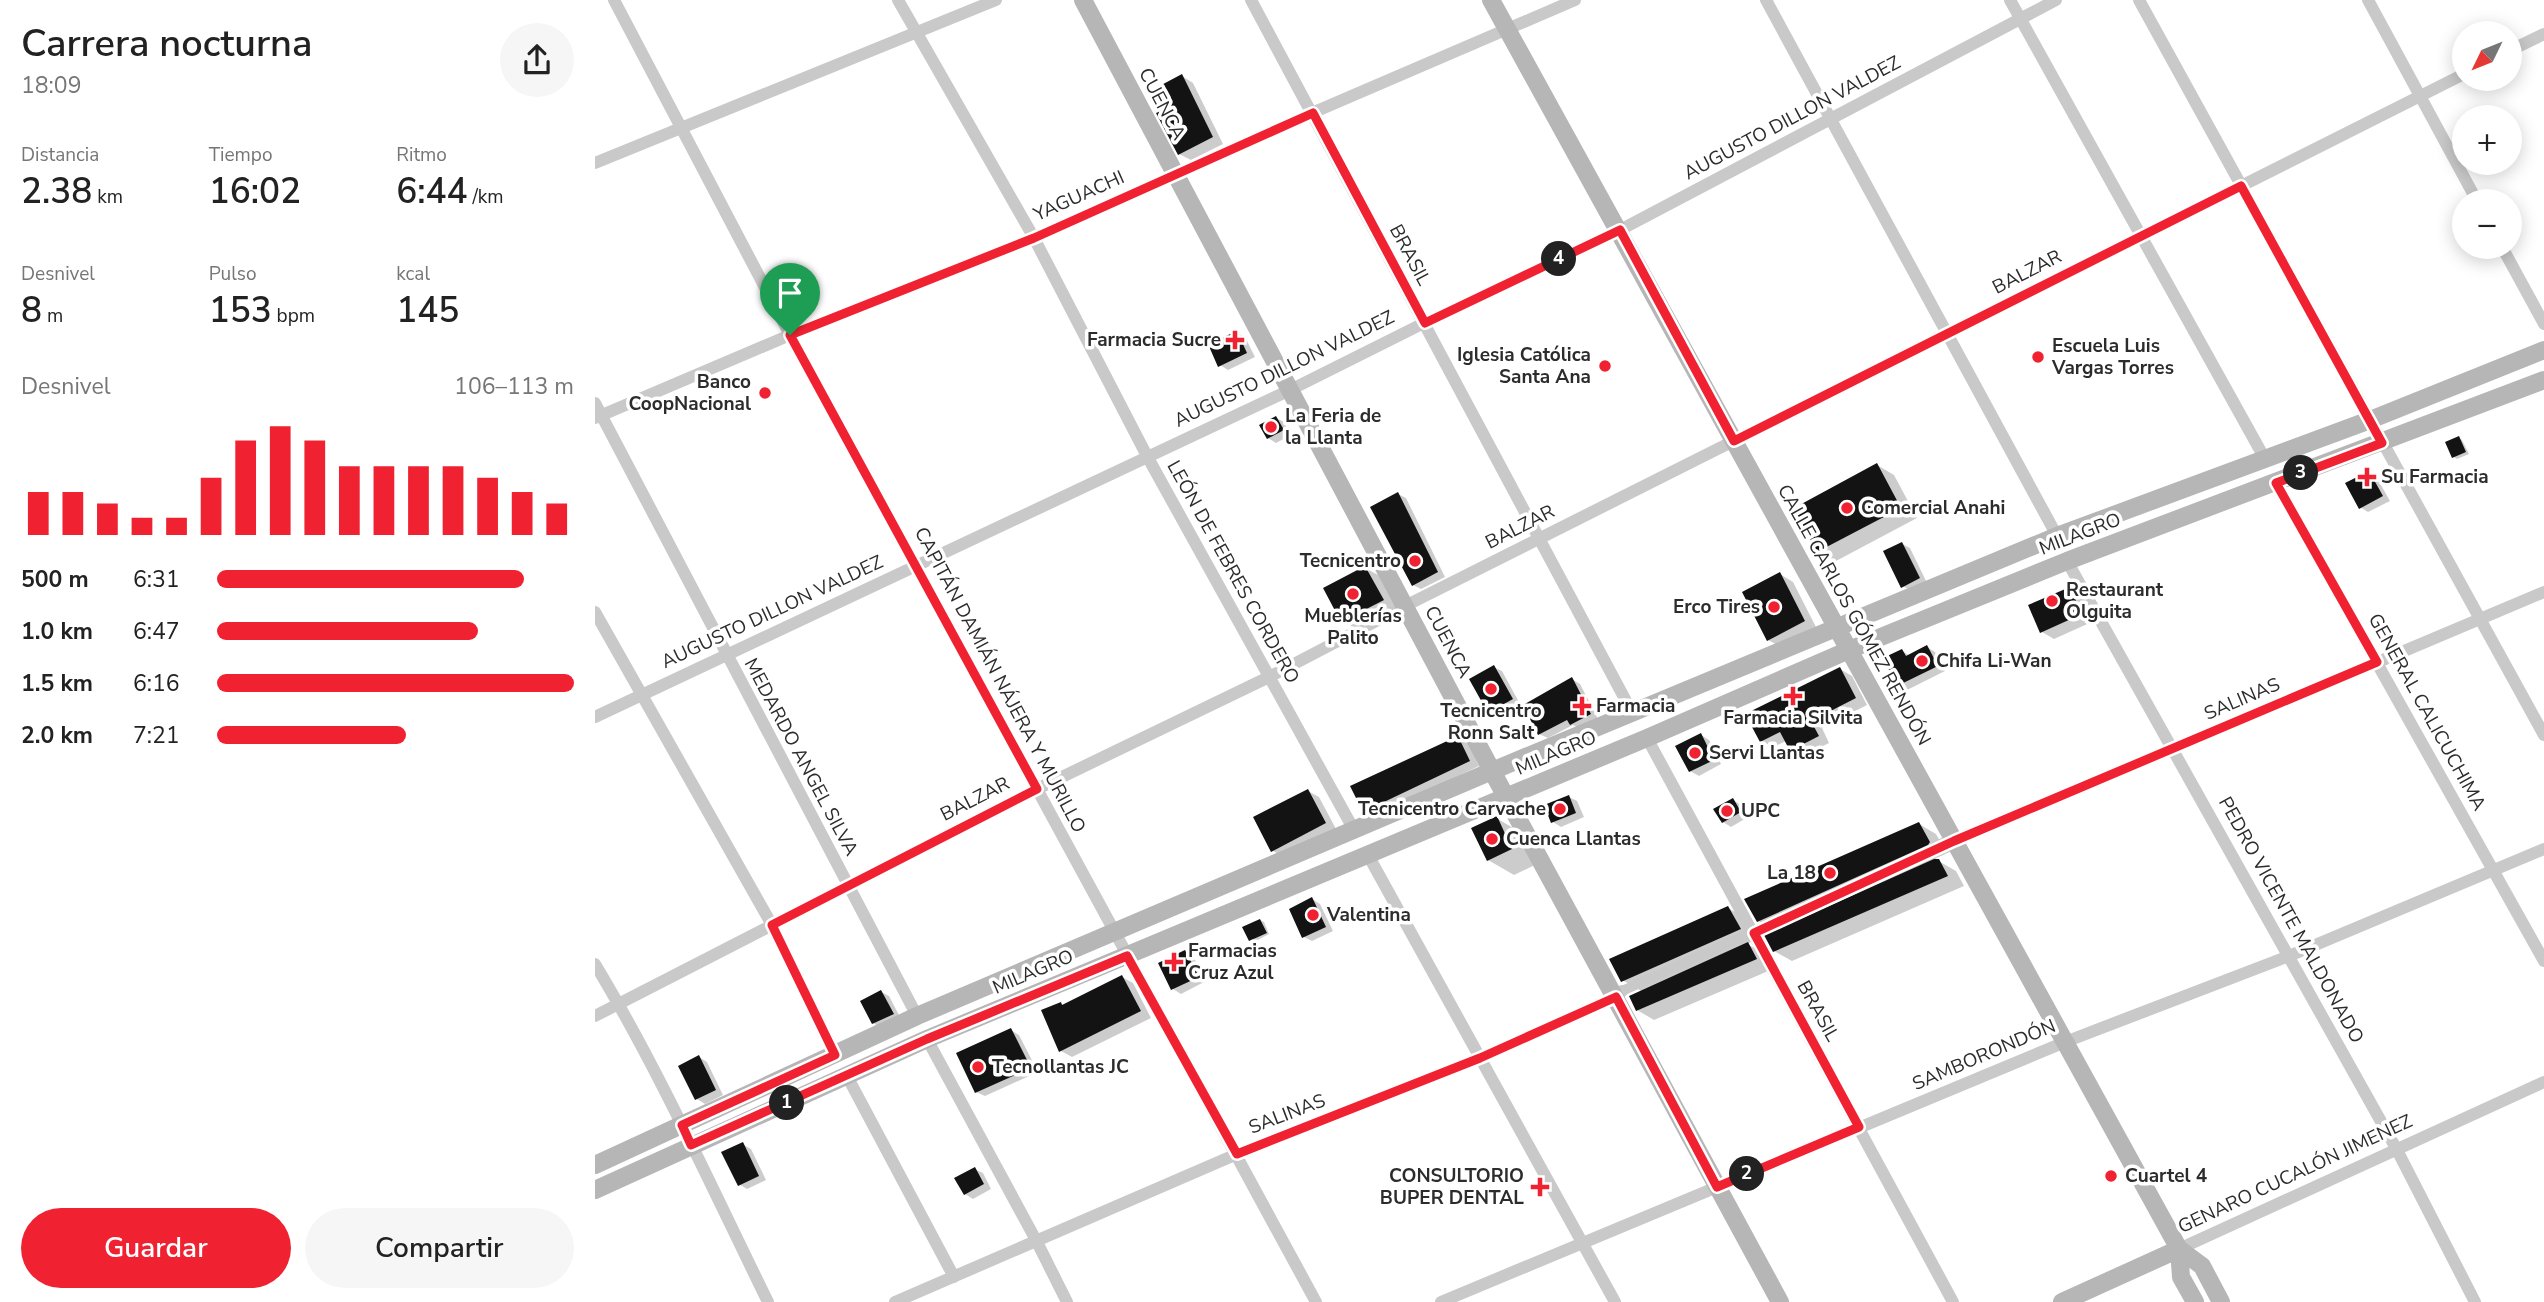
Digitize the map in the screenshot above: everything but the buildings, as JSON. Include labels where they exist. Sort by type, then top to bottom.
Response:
[{"type":"main road","name":"CUENCA","points":[[1083,0],[1492,771],[1619,994],[1717,1187],[1780,1302]]},
{"type":"main road","name":"CALLE CARLOS GÓMEZ RENDÓN","points":[[1491,0],[1620,230],[2179,1250],[2181,1277],[2195,1302]]},
{"type":"main road","name":"MILAGRO","points":[[595,1165],[917,1016],[1492,771],[2057,536],[2370,420],[2544,350]]},
{"type":"main road","name":"MILAGRO","points":[[595,1190],[927,1039],[1647,738],[1849,650],[2067,561],[2544,380]]},
{"type":"main road","name":"CALLE CARLOS GÓMEZ RENDÓN","points":[[2179,1250],[2202,1266],[2221,1302]]},
{"type":"main road","name":"GENARO CUCALÓN JIMENEZ","points":[[2062,1302],[2179,1250]]},
{"type":"street","name":"CAPITÁN DAMIÁN NÁJERA Y MURILLO","points":[[614,0],[790,335],[1317,1302]]},
{"type":"street","name":"LEÓN DE FEBRES CORDERO","points":[[898,0],[1034,238],[1147,456],[1354,830]]},
{"type":"street","points":[[595,163],[996,0]]},
{"type":"street","name":"BRASIL","points":[[1251,0],[1633,714]]},
{"type":"street","name":"YAGUACHI","points":[[597,412],[1034,238],[1575,0]]},
{"type":"street","points":[[1766,0],[2057,536]]},
{"type":"street","points":[[2010,0],[2265,459]]},
{"type":"street","name":"AUGUSTO DILLON VALDEZ","points":[[595,717],[1290,390],[1620,230],[2056,0]]},
{"type":"street","points":[[2139,0],[2544,734]]},
{"type":"street","points":[[2368,0],[2470,189]]},
{"type":"street","points":[[2522,45],[2544,34]]},
{"type":"street","name":"BALZAR","points":[[595,1016],[1037,789],[1269,677],[2452,80]]},
{"type":"street","points":[[2509,259],[2544,324]]},
{"type":"street","name":"MEDARDO ANGEL SILVA","points":[[597,412],[917,1016]]},
{"type":"street","name":"GENERAL CALICUCHIMA","points":[[2276,483],[2544,961]]},
{"type":"street","name":"PEDRO VICENTE MALDONADO","points":[[2067,561],[2397,1150],[2475,1302]]},
{"type":"street","name":"SALINAS","points":[[1954,841],[2544,592]]},
{"type":"street","points":[[595,612],[772,925],[835,1055]]},
{"type":"street","name":"BRASIL","points":[[1647,738],[1953,1302]]},
{"type":"street","points":[[1937,849],[1954,841]]},
{"type":"street","name":"SALINAS","points":[[895,1302],[911,1299],[954,1277],[1237,1154],[1480,1058],[1937,849]]},
{"type":"street","name":"SAMBORONDÓN","points":[[1441,1302],[2065,1042],[2289,956],[2544,849]]},
{"type":"street","points":[[1368,855],[1615,1302]]},
{"type":"street","points":[[595,964],[682,1125],[768,1302]]},
{"type":"street","points":[[927,1039],[1067,1302]]},
{"type":"street","points":[[847,1076],[954,1277]]},
{"type":"street","name":"GENARO CUCALÓN JIMENEZ","points":[[2179,1250],[2544,1082]]},
{"type":"place","name":"Farmacia Sucre","points":[[1235,340]]},
{"type":"place","name":"Escuela Luis Vargas Torres","points":[[2038,357]]},
{"type":"place","name":"Iglesia Católica Santa Ana","points":[[1605,366]]},
{"type":"place","name":"Banco CoopNacional","points":[[765,393]]},
{"type":"place","name":"La Feria de la Llanta","points":[[1271,427]]},
{"type":"place","name":"Su Farmacia","points":[[2367,477]]},
{"type":"place","name":"Comercial Anahi","points":[[1847,508]]},
{"type":"place","name":"Tecnicentro","points":[[1415,561]]},
{"type":"place","name":"Mueblerías Palito","points":[[1353,594]]},
{"type":"place","name":"Restaurant Olguita","points":[[2052,601]]},
{"type":"place","name":"Erco Tires","points":[[1774,607]]},
{"type":"place","name":"Chifa Li-Wan","points":[[1922,661]]},
{"type":"place","name":"Tecnicentro Ronn Salt","points":[[1491,689]]},
{"type":"place","name":"Farmacia Silvita","points":[[1793,696]]},
{"type":"place","name":"Farmacia","points":[[1582,706]]},
{"type":"place","name":"Servi Llantas","points":[[1695,753]]},
{"type":"place","name":"Tecnicentro Carvache","points":[[1560,809]]},
{"type":"place","name":"UPC","points":[[1727,811]]},
{"type":"place","name":"Cuenca Llantas","points":[[1492,839]]},
{"type":"place","name":"La 18","points":[[1830,873]]},
{"type":"place","name":"Valentina","points":[[1313,915]]},
{"type":"place","name":"Farmacias Cruz Azul","points":[[1174,962]]},
{"type":"place","name":"Tecnollantas JC","points":[[978,1067]]},
{"type":"place","name":"Cuartel 4","points":[[2111,1176]]},
{"type":"place","name":"CONSULTORIO BUPER DENTAL","points":[[1540,1187]]},
{"type":"route","points":[[1313,113],[1425,323],[1620,230],[1734,441],[2241,186],[2382,443],[2276,483],[2377,662],[1954,841],[1754,933],[1859,1127],[1717,1187],[1616,997],[1480,1058],[1237,1154],[1127,956],[927,1039],[691,1145],[682,1125],[835,1055],[772,925],[1037,789],[790,335],[1034,238],[1313,113]]}]
